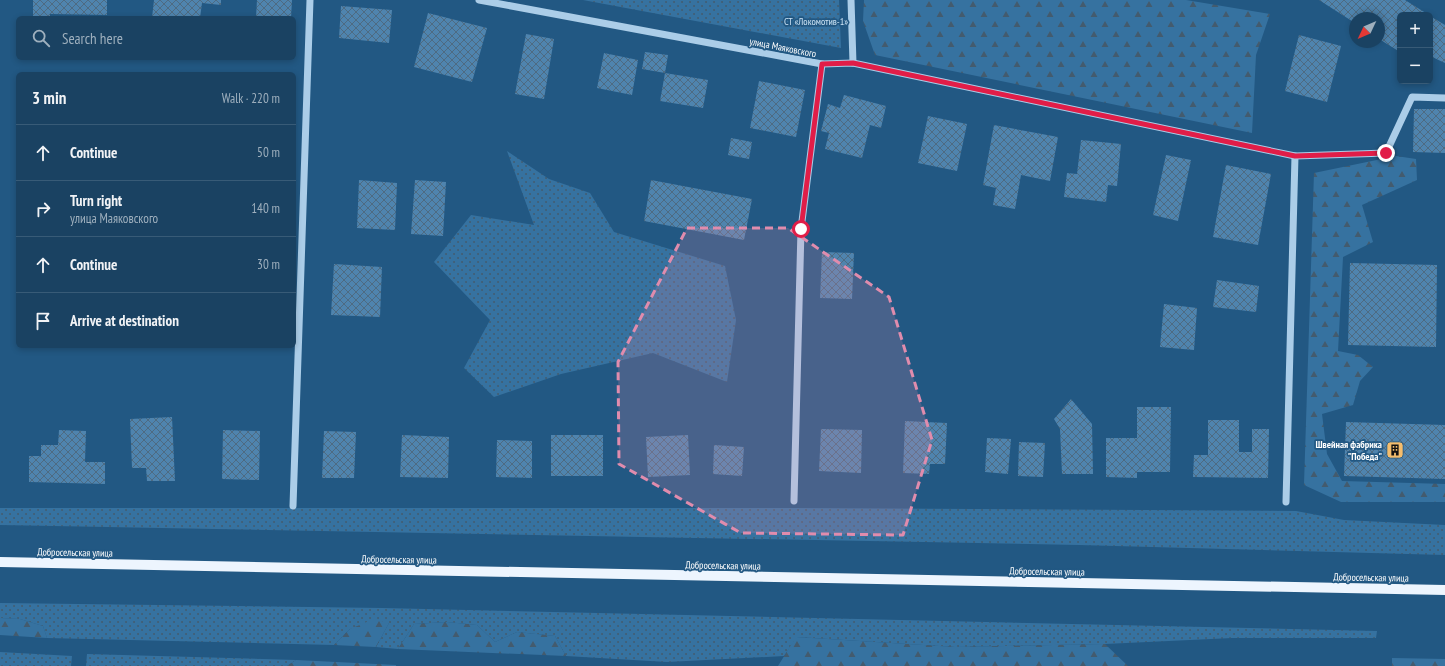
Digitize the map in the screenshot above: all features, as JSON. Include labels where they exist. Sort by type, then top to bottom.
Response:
[{"type":"main road","name":"Добросельская улица","points":[[0,562],[1445,590]]},
{"type":"street","points":[[293,506],[310,0]]},
{"type":"street","name":"улица Маяковского","points":[[479,0],[822,64],[853,63],[1295,156],[1386,153],[1412,97],[1445,98]]},
{"type":"street","points":[[851,0],[853,63]]},
{"type":"street","points":[[794,501],[801,229],[822,64]]},
{"type":"street","points":[[1286,502],[1295,156]]},
{"type":"highlighted area","points":[[687,228],[788,228],[889,297],[932,440],[903,535],[741,533],[619,464],[618,362]]},
{"type":"green space","name":"СТ «Локомотив-1»","points":[[583,0],[839,0],[841,48]]},
{"type":"green space","points":[[864,0],[1186,0],[1270,14],[1256,55],[1252,133],[875,55],[863,21]]},
{"type":"green space","points":[[507,151],[549,179],[590,193],[614,232],[725,266],[736,320],[727,382],[653,353],[561,374],[494,397],[464,368],[490,320],[434,262],[471,215],[534,225]]},
{"type":"green space","points":[[1396,156],[1416,159],[1417,180],[1362,205],[1373,242],[1343,257],[1338,351],[1358,355],[1373,367],[1360,381],[1353,405],[1322,414],[1327,454],[1342,481],[1445,484],[1445,502],[1341,502],[1304,485],[1314,173]]},
{"type":"green space","points":[[0,508],[796,508],[1296,511],[1344,520],[1445,525],[1445,555],[1079,545],[0,525]]},
{"type":"green space","points":[[0,603],[382,608],[1377,631],[1376,638],[1232,638],[1105,644],[955,647],[797,637],[784,656],[667,662],[566,656],[555,636],[517,632],[495,642],[477,625],[447,622],[414,624],[398,649],[376,647],[389,623],[350,629],[334,645],[47,638],[43,626],[20,619],[0,618]]},
{"type":"green space","points":[[0,618],[20,619],[43,626],[47,638],[0,635]]},
{"type":"green space","points":[[374,619],[389,623],[376,647],[334,645],[350,629]]},
{"type":"green space","points":[[447,622],[477,625],[495,642],[517,632],[555,636],[566,656],[398,649],[414,624]]},
{"type":"green space","points":[[796,637],[955,647],[1105,644],[1128,666],[778,666]]},
{"type":"green space","points":[[0,652],[72,656],[71,666],[0,666]]},
{"type":"green space","points":[[87,654],[296,660],[287,666],[86,666]]},
{"type":"green space","points":[[1392,658],[1445,659],[1445,666],[1392,666]]},
{"type":"green space","points":[[296,660],[396,665],[396,666],[287,666]]},
{"type":"building","points":[[33,0],[107,0],[107,15],[50,14],[50,16],[33,16]]},
{"type":"building","points":[[154,0],[221,0],[221,5],[202,3],[200,16],[152,16]]},
{"type":"building","points":[[257,0],[292,0],[291,16],[256,16]]},
{"type":"building","points":[[1319,0],[1405,0],[1424,12],[1397,12],[1397,50],[1385,43],[1385,12],[1349,12],[1349,19]]},
{"type":"building","points":[[341,6],[392,10],[389,43],[339,38]]},
{"type":"building","points":[[428,13],[487,28],[472,82],[414,67]]},
{"type":"building","points":[[1433,18],[1445,25],[1445,63],[1433,57]]},
{"type":"building","points":[[526,34],[554,39],[544,99],[515,94]]},
{"type":"building","points":[[1299,35],[1341,46],[1327,102],[1285,91]]},
{"type":"building","points":[[645,52],[668,55],[665,73],[642,69]]},
{"type":"building","points":[[604,53],[638,60],[632,95],[597,88]]},
{"type":"building","points":[[665,73],[708,80],[703,108],[660,101]]},
{"type":"building","points":[[759,81],[805,90],[796,137],[750,128]]},
{"type":"building","points":[[844,95],[886,106],[881,128],[870,125],[862,158],[825,149],[829,133],[821,131],[828,104],[840,108]]},
{"type":"building","points":[[1414,109],[1445,109],[1445,153],[1413,152]]},
{"type":"building","points":[[928,116],[967,124],[957,171],[918,163]]},
{"type":"building","points":[[994,125],[1058,137],[1050,181],[1021,175],[1015,209],[993,205],[996,188],[983,185]]},
{"type":"building","points":[[731,138],[752,142],[749,159],[728,155]]},
{"type":"building","points":[[1081,140],[1121,144],[1117,186],[1108,185],[1106,202],[1064,197],[1067,173],[1077,174]]},
{"type":"building","points":[[1166,155],[1191,160],[1178,221],[1153,215]]},
{"type":"building","points":[[1226,165],[1271,174],[1258,245],[1213,237]]},
{"type":"building","points":[[359,180],[397,183],[395,230],[357,228]]},
{"type":"building","points":[[415,180],[446,182],[443,236],[411,234]]},
{"type":"building","points":[[651,180],[752,199],[744,240],[644,221]]},
{"type":"building","points":[[822,252],[854,253],[852,299],[820,298]]},
{"type":"building","points":[[1350,263],[1437,265],[1436,347],[1348,345]]},
{"type":"building","points":[[334,264],[382,267],[380,317],[331,315]]},
{"type":"building","points":[[1217,280],[1259,286],[1256,312],[1213,307]]},
{"type":"building","points":[[1164,304],[1197,308],[1194,350],[1160,347]]},
{"type":"building","points":[[1071,399],[1092,424],[1093,474],[1062,474],[1060,429],[1054,419]]},
{"type":"building","points":[[1137,407],[1171,407],[1170,472],[1137,472],[1137,478],[1106,477],[1106,438],[1137,438]]},
{"type":"building","points":[[172,417],[175,481],[147,481],[146,468],[132,468],[130,419]]},
{"type":"building","points":[[1208,420],[1239,420],[1239,452],[1252,452],[1252,429],[1269,429],[1268,478],[1193,477],[1194,455],[1208,455]]},
{"type":"building","points":[[905,421],[947,423],[945,464],[930,464],[929,474],[903,473]]},
{"type":"building","name":"Швейная фабрика \"Победа\"","points":[[1346,422],[1445,425],[1445,479],[1344,476]]},
{"type":"building","points":[[821,429],[862,430],[861,473],[819,471]]},
{"type":"building","points":[[59,430],[86,431],[85,462],[105,462],[105,484],[29,482],[29,456],[41,456],[41,445],[58,445]]},
{"type":"building","points":[[223,430],[260,431],[259,480],[222,479]]},
{"type":"building","points":[[324,431],[356,432],[354,478],[322,478]]},
{"type":"building","points":[[402,435],[449,437],[448,478],[400,477]]},
{"type":"building","points":[[551,435],[603,435],[603,476],[551,476]]},
{"type":"building","points":[[688,435],[690,475],[648,477],[646,437]]},
{"type":"building","points":[[987,438],[1011,439],[1008,474],[985,472]]},
{"type":"building","points":[[497,440],[532,441],[532,478],[496,477]]},
{"type":"building","points":[[1019,442],[1045,443],[1043,477],[1018,476]]},
{"type":"building","points":[[714,445],[744,447],[742,476],[713,474]]},
{"type":"place","name":"Швейная фабрика \"Победа\"","points":[[1395,450]]},
{"type":"route","points":[[801,229],[822,64],[853,63],[1295,156],[1386,153]]}]
